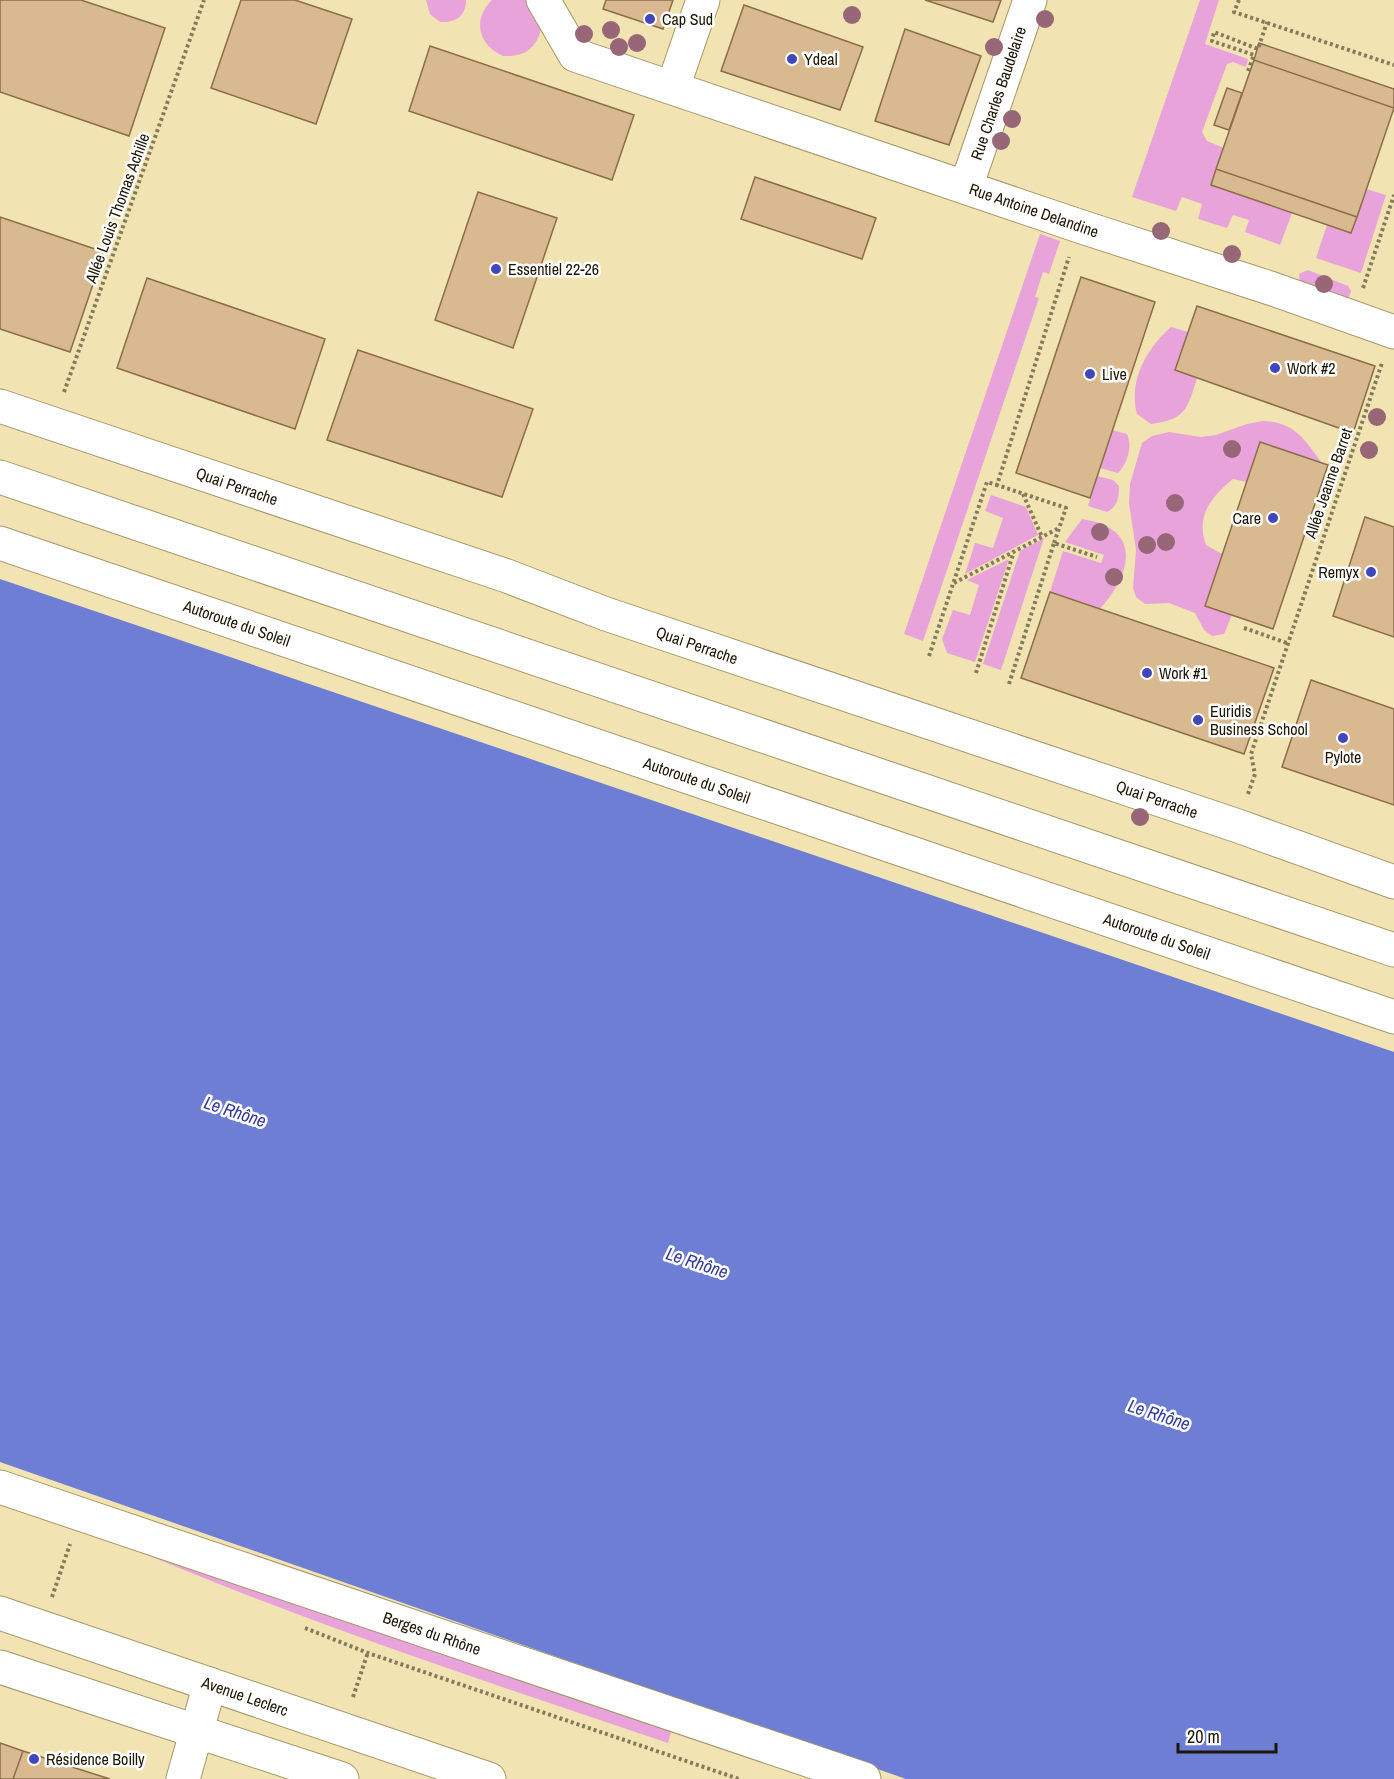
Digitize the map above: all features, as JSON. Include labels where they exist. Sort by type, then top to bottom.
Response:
[{"type":"main road","name":"Rue Antoine Delandine","points":[[543,0],[575,56],[1273,289],[1394,332]]},
{"type":"main road","points":[[673,87],[703,0]]},
{"type":"main road","name":"Rue Charles Baudelaire","points":[[966,187],[1030,0]]},
{"type":"main road","name":"Quai Perrache","points":[[0,406],[507,576],[617,618],[1238,826],[1394,882]]},
{"type":"main road","points":[[0,477],[1394,950]]},
{"type":"main road","name":"Autoroute du Soleil","points":[[0,543],[1394,1017]]},
{"type":"main road","name":"Berges du Rhône","points":[[0,1487],[864,1779]]},
{"type":"main road","name":"Avenue Leclerc","points":[[0,1613],[489,1779]]},
{"type":"main road","points":[[53,1685],[68,1664],[69,1637]]},
{"type":"main road","points":[[100,1701],[100,1672],[117,1653]]},
{"type":"main road","points":[[0,1667],[342,1779]]},
{"type":"main road","points":[[183,1779],[210,1684]]},
{"type":"path","name":"Allée Louis Thomas Achille","points":[[52,423],[204,0]]},
{"type":"path","points":[[1239,0],[1234,12],[1394,65]]},
{"type":"path","points":[[1248,71],[1254,55],[1212,41],[1214,32],[1258,49],[1267,22]]},
{"type":"path","points":[[1353,318],[1394,195]]},
{"type":"path","points":[[997,485],[1079,226]]},
{"type":"path","name":"Allée Jeanne Barret","points":[[1238,826],[1255,774],[1251,754],[1394,332]]},
{"type":"path","points":[[929,656],[987,482],[1066,508],[1009,684]]},
{"type":"path","points":[[1023,494],[1042,537]]},
{"type":"path","points":[[954,583],[1060,528]]},
{"type":"path","points":[[1054,543],[1097,558]]},
{"type":"path","points":[[976,673],[1014,551]]},
{"type":"path","points":[[1244,628],[1287,643]]},
{"type":"path","points":[[52,1597],[63,1565]]},
{"type":"path","points":[[353,1697],[371,1642]]},
{"type":"shaded area","points":[[426,0],[466,0],[466,6],[455,20],[440,22],[430,14]]},
{"type":"shaded area","points":[[492,0],[528,0],[541,29],[532,47],[517,55],[503,56],[488,45],[483,39],[480,24]]},
{"type":"shaded area","points":[[1200,0],[1219,0],[1205,44],[1248,59],[1246,67],[1233,62],[1227,64],[1202,132],[1207,141],[1224,148],[1211,185],[1292,213],[1280,245],[1245,232],[1249,220],[1233,215],[1227,228],[1198,219],[1202,204],[1182,197],[1176,211],[1132,197]]},
{"type":"shaded area","points":[[1366,189],[1386,195],[1361,273],[1316,258],[1327,225],[1351,233]]},
{"type":"shaded area","points":[[1040,234],[1060,241],[1049,274],[1043,272],[1035,297],[1039,298],[923,641],[904,634]]},
{"type":"shaded area","points":[[1308,270],[1348,286],[1351,291],[1349,297],[1342,300],[1300,284],[1299,274]]},
{"type":"shaded area","points":[[1171,327],[1188,332],[1175,370],[1197,378],[1191,398],[1178,416],[1151,424],[1137,414],[1135,389],[1137,378],[1147,355]]},
{"type":"shaded area","points":[[1263,421],[1282,424],[1290,428],[1303,439],[1321,462],[1260,442],[1247,482],[1233,479],[1212,500],[1204,516],[1203,535],[1206,545],[1222,554],[1205,606],[1232,615],[1224,634],[1212,636],[1204,630],[1195,613],[1169,603],[1145,604],[1136,597],[1133,588],[1136,550],[1129,503],[1130,484],[1142,443],[1152,436],[1169,432],[1201,437],[1216,435]]},
{"type":"shaded area","points":[[1112,430],[1127,434],[1129,439],[1128,455],[1118,473],[1100,468]]},
{"type":"shaded area","points":[[1097,476],[1113,480],[1119,486],[1117,501],[1114,507],[1107,512],[1088,506]]},
{"type":"shaded area","points":[[991,495],[1026,507],[1038,535],[965,574],[975,543],[993,548],[1003,518],[985,511]]},
{"type":"shaded area","points":[[1082,519],[1102,524],[1115,532],[1123,542],[1126,554],[1119,581],[1100,609],[1050,592],[1063,551],[1101,563],[1104,555],[1065,542]]},
{"type":"shaded area","points":[[1044,538],[1001,670],[983,664],[1020,551]]},
{"type":"shaded area","points":[[1009,559],[975,662],[947,653],[942,639],[953,610],[970,615],[979,585],[967,580]]},
{"type":"shaded area","points":[[103,1536],[673,1724],[668,1743],[313,1620]]},
{"type":"water","name":"Le Rhône","points":[[0,579],[1394,1052],[1394,1779],[906,1779],[0,1462]]},
{"type":"building","points":[[0,0],[81,0],[165,28],[129,136],[0,92]]},
{"type":"building","points":[[241,0],[295,0],[352,19],[316,124],[211,88]]},
{"type":"building","name":"Cap Sud","points":[[606,0],[673,0],[663,29],[603,9]]},
{"type":"building","points":[[925,0],[1001,0],[993,22]]},
{"type":"building","name":"Ydeal","points":[[744,5],[863,47],[840,110],[721,71]]},
{"type":"building","points":[[905,29],[981,56],[949,145],[875,121]]},
{"type":"building","points":[[1259,43],[1394,89],[1394,108],[1254,60]]},
{"type":"building","points":[[430,46],[634,115],[612,180],[409,111]]},
{"type":"building","points":[[1254,60],[1394,108],[1357,217],[1216,169]]},
{"type":"building","points":[[1227,88],[1242,93],[1229,130],[1214,125]]},
{"type":"building","points":[[1216,169],[1357,217],[1351,233],[1211,185]]},
{"type":"building","points":[[755,177],[876,218],[862,259],[741,219]]},
{"type":"building","name":"Essentiel 22-26","points":[[478,192],[557,218],[513,348],[435,320]]},
{"type":"building","points":[[0,217],[104,252],[70,352],[0,329]]},
{"type":"building","name":"Live","points":[[1081,277],[1155,302],[1090,498],[1016,473]]},
{"type":"building","points":[[147,278],[325,339],[295,429],[117,368]]},
{"type":"building","name":"Work #2","points":[[1197,306],[1375,366],[1353,433],[1175,370]]},
{"type":"building","points":[[358,350],[533,409],[502,497],[327,440]]},
{"type":"building","name":"Care","points":[[1260,442],[1328,465],[1273,629],[1205,606]]},
{"type":"building","name":"Remyx","points":[[1365,517],[1394,527],[1394,637],[1333,616]]},
{"type":"building","name":"Work #1","points":[[1050,592],[1274,668],[1244,754],[1021,678]]},
{"type":"building","name":"Pylote","points":[[1311,680],[1394,709],[1394,805],[1282,767]]},
{"type":"building","points":[[0,1743],[23,1751],[13,1779],[0,1779]]},
{"type":"building","name":"Résidence Boilly","points":[[23,1751],[72,1767],[110,1779],[13,1779]]},
{"type":"place","name":"Cap Sud","points":[[650,19]]},
{"type":"place","name":"Ydeal","points":[[792,59]]},
{"type":"place","name":"Essentiel 22-26","points":[[496,269]]},
{"type":"place","name":"Work #2","points":[[1275,368]]},
{"type":"place","name":"Live","points":[[1090,374]]},
{"type":"place","name":"Care","points":[[1273,518]]},
{"type":"place","name":"Remyx","points":[[1371,572]]},
{"type":"place","name":"Work #1","points":[[1147,673]]},
{"type":"place","name":"Euridis Business School","points":[[1198,720]]},
{"type":"place","name":"Pylote","points":[[1343,738]]},
{"type":"place","name":"Résidence Boilly","points":[[34,1759]]}]
